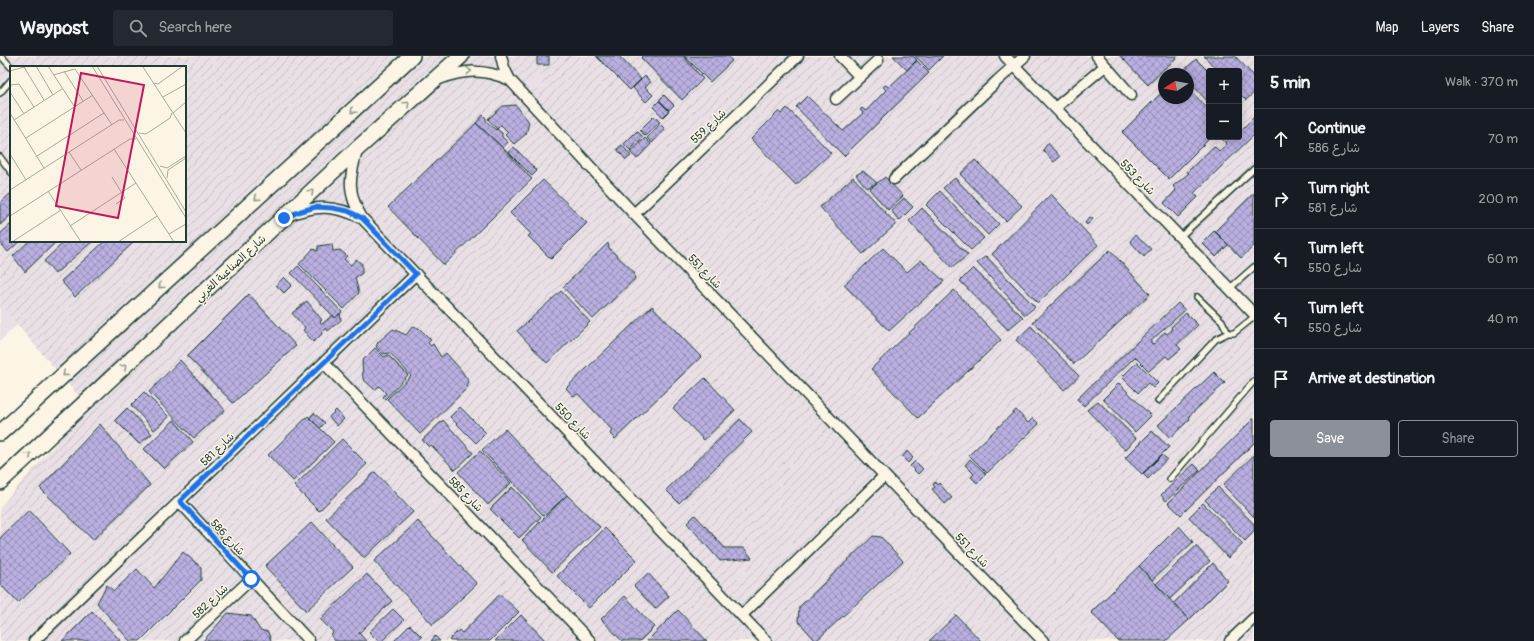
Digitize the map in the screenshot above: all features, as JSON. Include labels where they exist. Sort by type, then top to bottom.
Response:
[{"type":"main road","points":[[0,433],[412,56]]},
{"type":"main road","name":"شارع الصناعية الغربي","points":[[0,482],[357,150],[461,56]]},
{"type":"street","name":"شارع 551","points":[[501,56],[504,68],[510,80],[634,214],[1043,641]]},
{"type":"street","name":"شارع 559","points":[[634,214],[798,56]]},
{"type":"street","points":[[840,56],[860,77]]},
{"type":"street","name":"شارع 553","points":[[1005,56],[1254,314]]},
{"type":"street","points":[[894,180],[1025,56]]},
{"type":"street","points":[[1097,56],[1131,95]]},
{"type":"street","points":[[836,99],[878,60]]},
{"type":"street","points":[[1055,108],[1105,66]]},
{"type":"street","name":"شارع 551","points":[[431,82],[462,72],[479,71],[495,74],[510,80]]},
{"type":"street","name":"شارع 550","points":[[357,150],[350,178],[351,192],[355,206],[362,218],[766,641]]},
{"type":"street","name":"شارع 550","points":[[284,218],[316,207],[348,211],[362,218]]},
{"type":"street","name":"شارع 581","points":[[34,641],[416,274]]},
{"type":"street","name":"شارع 585","points":[[324,363],[590,641]]},
{"type":"street","points":[[742,615],[884,476]]},
{"type":"street","name":"شارع 586","points":[[180,501],[309,641]]},
{"type":"street","name":"شارع 582","points":[[185,641],[251,579]]},
{"type":"street","points":[[1230,641],[1254,618]]},
{"type":"lane","points":[[1,56],[10,66]]},
{"type":"lane","points":[[0,93],[10,81]]},
{"type":"lane","points":[[0,157],[10,171]]},
{"type":"lane","points":[[1180,237],[1254,168]]},
{"type":"lane","points":[[1229,288],[1254,267]]},
{"type":"lane","points":[[1197,297],[1222,321],[1228,333]]},
{"type":"lane","points":[[1158,401],[1216,339],[1228,333],[1234,333],[1254,318]]},
{"type":"lane","points":[[1170,479],[1254,381]]},
{"type":"shaded area","points":[[0,56],[1254,56],[1254,641],[0,641],[0,507],[88,407],[0,305]]},
{"type":"shaded area","points":[[0,284],[29,314],[0,341]]},
{"type":"building","points":[[537,56],[549,56],[549,65],[537,65]]},
{"type":"building","points":[[596,56],[619,56],[641,79],[630,90]]},
{"type":"building","points":[[643,56],[683,56],[703,79],[682,100],[641,58]]},
{"type":"building","points":[[684,56],[728,56],[732,61],[710,82]]},
{"type":"building","points":[[893,56],[913,56],[917,60],[907,70]]},
{"type":"building","points":[[915,56],[943,56],[929,70]]},
{"type":"building","points":[[1120,56],[1178,56],[1166,68],[1158,68],[1158,75],[1148,85]]},
{"type":"building","points":[[1204,56],[1235,56],[1254,76],[1254,93],[1246,100],[1242,96],[1242,68],[1215,68]]},
{"type":"building","points":[[1196,59],[1206,69],[1206,100],[1194,87],[1194,68],[1186,68]]},
{"type":"building","points":[[917,61],[929,73],[844,156],[796,107],[807,96],[843,131],[863,113],[860,110],[862,108],[866,111],[886,90],[883,87],[885,85],[889,87]]},
{"type":"building","points":[[645,76],[651,82],[645,87],[653,95],[646,102],[633,88]]},
{"type":"building","points":[[1194,94],[1206,107],[1206,140],[1208,140],[1169,179],[1122,132],[1158,96],[1158,104],[1194,104]]},
{"type":"building","points":[[664,95],[674,105],[669,110],[659,100]]},
{"type":"building","points":[[659,101],[669,111],[663,117],[653,107]]},
{"type":"building","points":[[516,105],[529,122],[526,134],[514,144],[505,135],[508,132],[501,125],[497,129],[488,119],[503,106]]},
{"type":"building","points":[[787,108],[831,153],[796,185],[751,139],[779,111],[781,114]]},
{"type":"building","points":[[483,115],[486,118],[486,121],[502,133],[502,137],[508,142],[503,148],[476,123]]},
{"type":"building","points":[[654,116],[660,122],[645,136],[640,130]]},
{"type":"building","points":[[1254,117],[1254,135],[1194,193],[1198,197],[1178,217],[1164,203],[1176,190],[1173,186],[1189,173],[1187,172],[1214,146],[1219,151],[1227,144],[1223,140],[1242,140],[1242,129]]},
{"type":"building","points":[[476,123],[503,148],[532,179],[444,265],[388,207]]},
{"type":"building","points":[[660,124],[665,129],[652,143],[647,138]]},
{"type":"building","points":[[637,131],[643,137],[630,150],[624,144]]},
{"type":"building","points":[[645,138],[651,144],[637,159],[630,152]]},
{"type":"building","points":[[1048,143],[1060,157],[1054,162],[1043,150]]},
{"type":"building","points":[[622,145],[631,156],[626,160],[617,149]]},
{"type":"building","points":[[514,147],[537,171],[532,176],[508,152]]},
{"type":"building","points":[[975,160],[1022,206],[1006,221],[960,174]]},
{"type":"building","points":[[863,171],[877,183],[867,188],[856,175]]},
{"type":"building","points":[[853,177],[896,224],[863,254],[820,207]]},
{"type":"building","points":[[885,177],[903,196],[888,210],[869,189]]},
{"type":"building","points":[[955,178],[999,224],[988,235],[943,188]]},
{"type":"building","points":[[543,180],[587,223],[551,259],[528,236],[531,234],[510,213]]},
{"type":"building","points":[[940,191],[984,238],[971,250],[926,205]]},
{"type":"building","points":[[1254,193],[1254,246],[1241,258],[1215,231]]},
{"type":"building","points":[[10,194],[10,216],[0,225],[0,203]]},
{"type":"building","points":[[1051,194],[1098,245],[1038,303],[992,254]]},
{"type":"building","points":[[904,198],[913,207],[899,221],[891,210]]},
{"type":"building","points":[[922,208],[968,255],[952,268],[909,221]]},
{"type":"building","points":[[1090,217],[1093,219],[1087,225],[1085,223]]},
{"type":"building","points":[[10,225],[10,242],[19,242],[8,252],[0,242],[0,234]]},
{"type":"building","points":[[1214,231],[1228,245],[1216,257],[1202,243]]},
{"type":"building","points":[[1135,235],[1151,249],[1144,257],[1130,241]]},
{"type":"building","points":[[28,242],[56,242],[25,272],[13,256]]},
{"type":"building","points":[[64,242],[92,242],[55,274],[44,261]]},
{"type":"building","points":[[104,242],[134,242],[75,297],[61,281]]},
{"type":"building","points":[[608,243],[609,248],[634,272],[635,279],[593,319],[563,287]]},
{"type":"building","points":[[332,244],[333,251],[340,250],[347,256],[344,259],[351,265],[356,259],[362,264],[362,273],[355,278],[359,293],[344,309],[299,264],[313,249],[318,251],[318,246]]},
{"type":"building","points":[[883,248],[907,272],[921,260],[944,281],[889,331],[844,285]]},
{"type":"building","points":[[1110,250],[1150,294],[1074,364],[1033,322]]},
{"type":"building","points":[[986,256],[1035,307],[1025,315],[977,263]]},
{"type":"building","points":[[298,266],[342,312],[335,318],[291,273]]},
{"type":"building","points":[[973,268],[1023,317],[1008,330],[960,281]]},
{"type":"building","points":[[284,277],[292,285],[284,293],[276,285]]},
{"type":"building","points":[[954,290],[1001,340],[918,418],[871,369]]},
{"type":"building","points":[[561,291],[590,322],[547,363],[517,331]]},
{"type":"building","points":[[249,294],[296,346],[233,403],[187,356]]},
{"type":"building","points":[[307,301],[322,320],[320,322],[322,324],[333,315],[335,318],[340,313],[341,320],[328,331],[326,328],[313,342],[303,330],[305,328],[292,313]]},
{"type":"building","points":[[1178,303],[1185,310],[1151,341],[1151,343],[1154,344],[1165,332],[1167,334],[1172,330],[1171,327],[1186,313],[1198,325],[1177,345],[1181,349],[1169,359],[1166,356],[1149,371],[1135,357],[1084,406],[1077,399]]},
{"type":"building","points":[[652,306],[701,357],[615,439],[610,434],[612,430],[578,394],[573,396],[566,388]]},
{"type":"building","points":[[1031,326],[1079,376],[1064,390],[1016,340]]},
{"type":"building","points":[[412,327],[419,328],[431,340],[428,343],[431,346],[433,344],[441,357],[446,353],[469,382],[467,388],[420,434],[387,399],[411,376],[390,353],[383,354],[376,347],[378,342],[393,329],[406,335]]},
{"type":"building","points":[[375,348],[384,357],[388,355],[408,375],[385,399],[383,397],[386,393],[379,386],[375,390],[363,379],[362,361]]},
{"type":"building","points":[[180,360],[225,410],[194,438],[149,392]]},
{"type":"building","points":[[1137,362],[1158,383],[1153,388],[1148,383],[1138,393],[1122,377]]},
{"type":"building","points":[[1214,372],[1225,383],[1189,416],[1190,419],[1170,438],[1158,425]]},
{"type":"building","points":[[705,378],[735,410],[704,440],[673,408]]},
{"type":"building","points":[[1119,383],[1151,416],[1135,432],[1103,399]]},
{"type":"building","points":[[144,392],[169,417],[154,430],[131,405]]},
{"type":"building","points":[[1098,401],[1136,438],[1125,450],[1087,410]]},
{"type":"building","points":[[460,407],[486,433],[476,443],[450,417]]},
{"type":"building","points":[[127,408],[152,434],[139,444],[115,420]]},
{"type":"building","points":[[336,410],[344,419],[337,426],[329,417]]},
{"type":"building","points":[[1016,410],[1028,423],[1033,418],[1039,424],[987,473],[969,455]]},
{"type":"building","points":[[314,413],[325,423],[320,428],[309,418]]},
{"type":"building","points":[[308,416],[334,442],[293,481],[268,455]]},
{"type":"building","points":[[1254,418],[1254,443],[1181,515],[1168,503]]},
{"type":"building","points":[[740,419],[752,432],[679,503],[666,490]]},
{"type":"building","points":[[174,420],[193,442],[164,469],[144,449]]},
{"type":"building","points":[[443,420],[473,453],[455,470],[431,445],[429,447],[422,440]]},
{"type":"building","points":[[100,424],[150,485],[93,540],[40,488]]},
{"type":"building","points":[[505,429],[567,495],[544,516],[482,450]]},
{"type":"building","points":[[1152,431],[1169,447],[1142,474],[1125,458]]},
{"type":"building","points":[[342,439],[367,464],[319,511],[294,486]]},
{"type":"building","points":[[480,451],[511,483],[488,505],[458,472]]},
{"type":"building","points":[[907,451],[913,458],[908,463],[902,457]]},
{"type":"building","points":[[1162,455],[1167,459],[1148,479],[1143,474]]},
{"type":"building","points":[[1254,455],[1254,517],[1223,485]]},
{"type":"building","points":[[970,459],[986,474],[977,483],[971,477],[974,474],[965,465]]},
{"type":"building","points":[[915,461],[923,469],[918,474],[910,466]]},
{"type":"building","points":[[1194,464],[1200,470],[1166,501],[1161,495]]},
{"type":"building","points":[[375,472],[413,512],[364,558],[326,518]]},
{"type":"building","points":[[935,482],[937,485],[939,483],[952,498],[945,504],[932,489],[935,487],[933,485]]},
{"type":"building","points":[[512,487],[541,517],[519,538],[490,509]]},
{"type":"building","points":[[1218,487],[1254,524],[1254,532],[1245,541],[1205,500]]},
{"type":"building","points":[[567,495],[600,527],[552,572],[522,540]]},
{"type":"building","points":[[1203,503],[1243,544],[1228,558],[1189,517]]},
{"type":"building","points":[[29,510],[70,554],[18,603],[0,584],[0,538]]},
{"type":"building","points":[[695,515],[725,548],[744,548],[752,558],[720,561],[687,523]]},
{"type":"building","points":[[418,521],[477,584],[433,625],[374,561]]},
{"type":"building","points":[[312,522],[353,567],[306,611],[265,566]]},
{"type":"building","points":[[1179,526],[1193,542],[1152,580],[1139,566]]},
{"type":"building","points":[[605,528],[637,560],[589,608],[557,576]]},
{"type":"building","points":[[873,536],[881,537],[903,561],[816,641],[798,621],[799,607]]},
{"type":"building","points":[[1196,546],[1210,561],[1170,599],[1156,584]]},
{"type":"building","points":[[183,552],[201,567],[201,580],[140,641],[130,641],[97,603],[107,585],[114,591],[137,569],[154,588]]},
{"type":"building","points":[[1213,563],[1228,581],[1189,620],[1174,603]]},
{"type":"building","points":[[1139,566],[1189,620],[1166,641],[1118,641],[1091,612]]},
{"type":"building","points":[[648,573],[669,596],[655,609],[634,586]]},
{"type":"building","points":[[367,574],[392,601],[359,633],[366,641],[335,641],[331,636],[333,632],[320,619]]},
{"type":"building","points":[[500,594],[519,612],[490,641],[449,640],[459,630],[462,633]]},
{"type":"building","points":[[625,596],[654,627],[640,641],[622,641],[601,619]]},
{"type":"building","points":[[393,609],[404,620],[382,641],[378,641],[369,632]]},
{"type":"building","points":[[678,610],[707,641],[647,641]]},
{"type":"building","points":[[92,611],[121,641],[62,641]]},
{"type":"building","points":[[228,613],[251,616],[260,630],[268,632],[271,641],[203,641]]},
{"type":"building","points":[[521,615],[546,641],[495,641]]},
{"type":"building","points":[[956,615],[981,641],[929,641]]},
{"type":"building","points":[[410,625],[422,637],[418,641],[394,641]]},
{"type":"building","points":[[435,636],[440,641],[431,641]]},
{"type":"route","points":[[251,579],[180,501],[416,274],[362,218],[348,211],[316,207],[284,218]]}]
